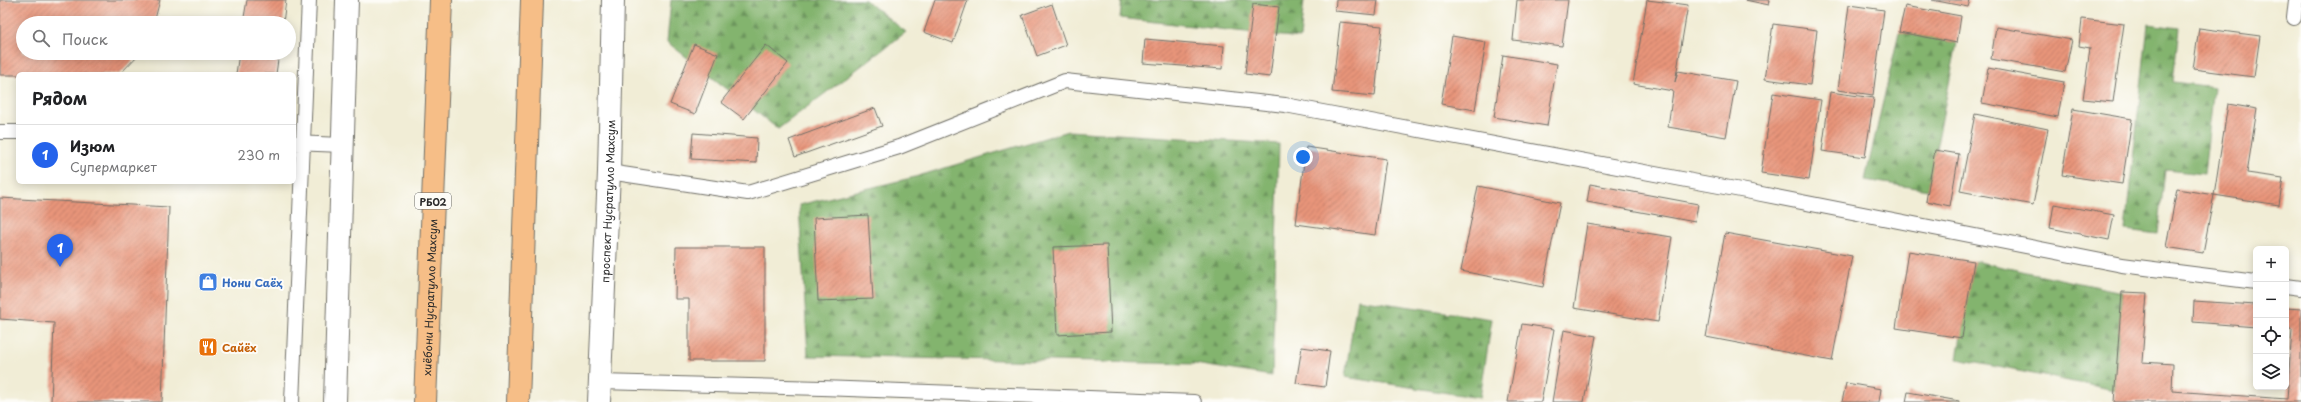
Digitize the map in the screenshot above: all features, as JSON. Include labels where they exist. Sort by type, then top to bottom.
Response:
[{"type":"highway","name":"хиёбони Нусратулло Махсум","points":[[425,402],[441,0]]},
{"type":"highway","points":[[518,402],[532,0]]},
{"type":"street","points":[[335,402],[347,0]]},
{"type":"street","name":"проспект Нусратулло Махсум","points":[[600,392],[609,172],[613,0]]},
{"type":"lane","points":[[292,402],[298,143],[309,0]]},
{"type":"lane","points":[[2294,18],[2296,0]]},
{"type":"lane","points":[[609,172],[748,193],[899,148],[1065,81],[1285,105],[1738,190],[2122,265],[2253,282]]},
{"type":"lane","points":[[0,132],[16,132]]},
{"type":"lane","points":[[298,143],[342,145]]},
{"type":"lane","points":[[2289,286],[2301,288]]},
{"type":"lane","points":[[600,392],[822,388],[1194,402]]},
{"type":"green space","points":[[671,0],[865,0],[906,32],[778,129],[667,42]]},
{"type":"green space","points":[[1122,0],[1304,0],[1300,38],[1120,18]]},
{"type":"green space","points":[[2148,24],[2179,28],[2173,82],[2214,87],[2204,174],[2165,170],[2158,234],[2125,230]]},
{"type":"green space","points":[[1899,32],[1957,43],[1928,190],[1865,180]]},
{"type":"green space","points":[[1068,131],[1279,144],[1272,376],[1195,364],[808,356],[799,205],[915,177]]},
{"type":"green space","points":[[1974,261],[2122,292],[2115,390],[1957,359]]},
{"type":"green space","points":[[1357,299],[1492,319],[1480,398],[1345,377]]},
{"type":"building","points":[[0,0],[160,0],[156,16],[16,16],[16,60],[133,60],[122,72],[16,72],[16,75],[0,75]]},
{"type":"building","points":[[247,0],[286,0],[284,16],[244,16]]},
{"type":"building","points":[[935,0],[968,0],[953,43],[924,32]]},
{"type":"building","points":[[1336,0],[1378,0],[1376,15],[1335,11]]},
{"type":"building","points":[[1517,0],[1568,0],[1562,46],[1513,40]]},
{"type":"building","points":[[1647,0],[1688,5],[1675,82],[1678,71],[1736,81],[1726,137],[1668,127],[1673,91],[1633,84]]},
{"type":"building","points":[[1745,0],[1770,0],[1769,5]]},
{"type":"building","points":[[1932,0],[1970,0],[1968,7]]},
{"type":"building","points":[[1052,4],[1066,45],[1037,56],[1022,15]]},
{"type":"building","points":[[1253,4],[1279,7],[1270,77],[1245,74]]},
{"type":"building","points":[[1849,5],[1884,10],[1873,95],[1838,90]]},
{"type":"building","points":[[1905,6],[1961,16],[1957,43],[1899,32]]},
{"type":"building","points":[[2082,19],[2124,24],[2113,102],[2083,99],[2090,48],[2079,46]]},
{"type":"building","points":[[1340,22],[1382,26],[1375,96],[1332,92]]},
{"type":"building","points":[[1773,24],[1817,30],[1810,85],[1765,79]]},
{"type":"building","points":[[1996,27],[2072,40],[2065,72],[1991,59]]},
{"type":"building","points":[[2199,28],[2260,36],[2254,77],[2193,69]]},
{"type":"building","points":[[1452,36],[1486,42],[1475,110],[1441,104]]},
{"type":"building","points":[[1145,39],[1224,46],[1222,69],[1143,63]]},
{"type":"building","points":[[694,44],[718,54],[695,114],[670,104]]},
{"type":"building","points":[[766,45],[788,63],[744,119],[721,102]]},
{"type":"building","points":[[1503,55],[1557,64],[1547,126],[1494,117]]},
{"type":"building","points":[[238,60],[278,60],[276,72],[236,72]]},
{"type":"building","points":[[1988,68],[2064,82],[2058,117],[1982,103]]},
{"type":"building","points":[[1830,92],[1874,98],[1865,157],[1822,151]]},
{"type":"building","points":[[1773,93],[1821,100],[1809,180],[1761,173]]},
{"type":"building","points":[[2228,104],[2257,109],[2247,173],[2283,178],[2279,205],[2214,195]]},
{"type":"building","points":[[875,108],[882,126],[795,157],[789,140]]},
{"type":"building","points":[[2073,109],[2132,119],[2122,184],[2062,175]]},
{"type":"building","points":[[1975,114],[2048,129],[2033,205],[1960,191]]},
{"type":"building","points":[[693,133],[757,138],[756,163],[691,159]]},
{"type":"building","points":[[1306,147],[1386,159],[1375,235],[1296,224]]},
{"type":"building","points":[[1935,150],[1959,154],[1950,206],[1926,201]]},
{"type":"building","points":[[1590,184],[1698,204],[1695,222],[1587,202]]},
{"type":"building","points":[[1478,186],[1560,203],[1543,287],[1461,271]]},
{"type":"building","points":[[2177,189],[2214,195],[2203,253],[2166,247]]},
{"type":"building","points":[[0,198],[169,207],[162,402],[51,402],[54,323],[0,319]]},
{"type":"building","points":[[2054,204],[2114,215],[2109,240],[2050,228]]},
{"type":"building","points":[[868,215],[873,299],[818,301],[814,218]]},
{"type":"building","points":[[1587,224],[1672,237],[1658,322],[1574,308]]},
{"type":"building","points":[[1725,233],[1852,256],[1832,361],[1706,337]]},
{"type":"building","points":[[1107,245],[1111,332],[1057,335],[1053,247]]},
{"type":"building","points":[[676,247],[765,247],[765,361],[689,361],[689,299],[675,299]]},
{"type":"building","points":[[1908,251],[1974,261],[1962,338],[1896,328]]},
{"type":"building","points":[[2122,292],[2147,293],[2142,362],[2173,364],[2172,391],[2287,399],[2288,390],[2289,390],[2292,329],[2289,329],[2289,308],[2301,309],[2301,402],[2114,402]]},
{"type":"building","points":[[2194,301],[2253,305],[2253,327],[2193,322]]},
{"type":"building","points":[[1522,324],[1554,329],[1541,402],[1508,402]]},
{"type":"building","points":[[1564,330],[1596,336],[1584,402],[1552,402]]},
{"type":"building","points":[[1302,347],[1330,351],[1325,387],[1296,383]]},
{"type":"building","points":[[1846,383],[1881,389],[1879,402],[1842,402]]},
{"type":"building","points":[[1908,392],[1959,401],[1959,402],[1906,402]]},
{"type":"place","name":"Изюм","points":[[60,267]]},
{"type":"place","name":"Нони Саёҳ","points":[[208,282]]},
{"type":"place","name":"Сайёх","points":[[208,347]]}]
